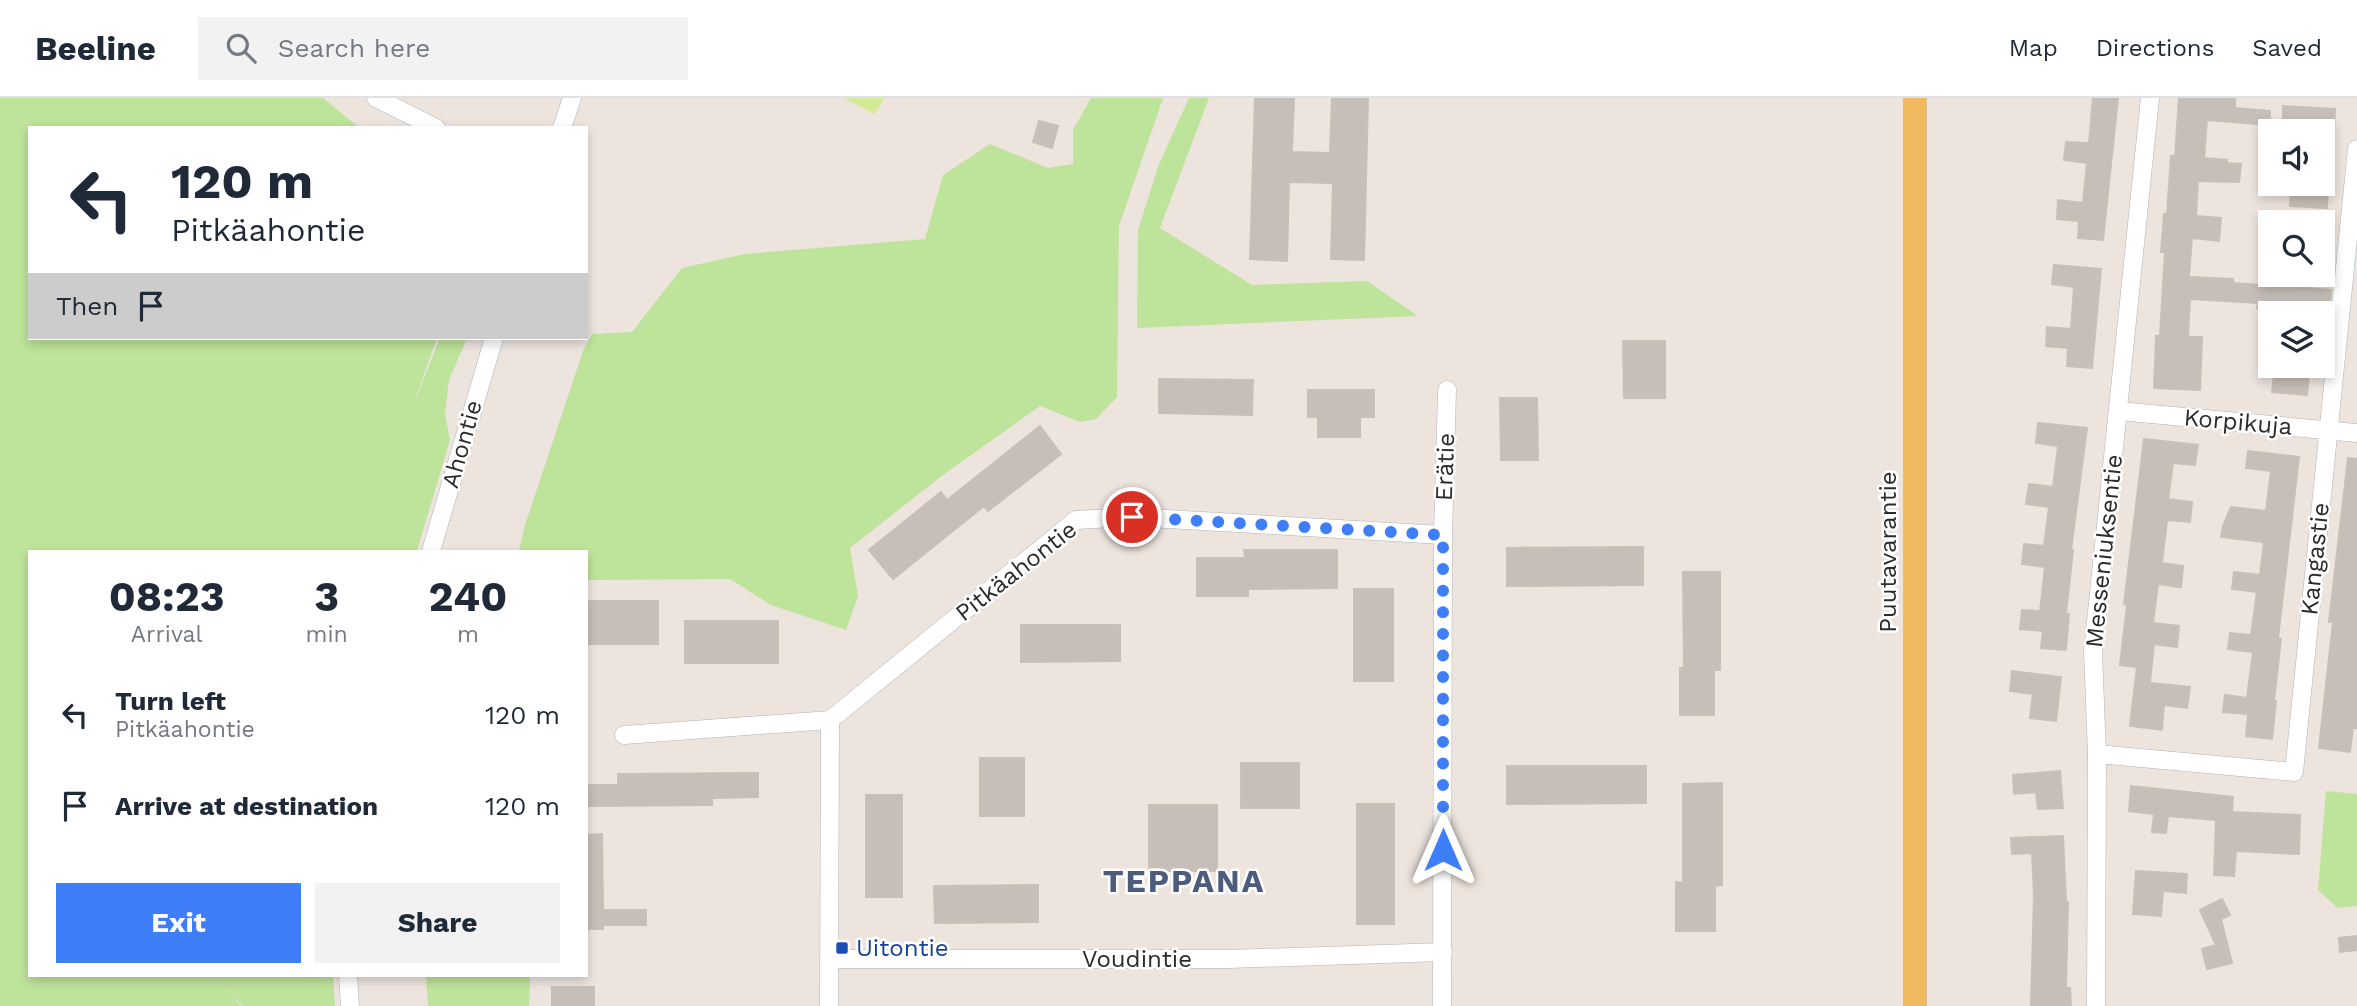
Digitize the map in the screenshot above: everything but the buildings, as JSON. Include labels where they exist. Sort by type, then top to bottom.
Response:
[{"type":"main road","name":"Puutavarantie","points":[[1915,98],[1915,1006]]},
{"type":"street","points":[[376,98],[432,126]]},
{"type":"street","points":[[563,126],[572,98]]},
{"type":"street","name":"Messeniuksentie","points":[[2096,1006],[2098,754],[2093,651],[2150,98]]},
{"type":"street","name":"Kangastie","points":[[2098,754],[2294,772],[2357,149]]},
{"type":"street","name":"Ahontie","points":[[431,550],[493,340]]},
{"type":"street","name":"Erätie","points":[[1442,1006],[1443,535],[1447,390]]},
{"type":"street","name":"Korpikuja","points":[[2119,411],[2357,433]]},
{"type":"street","name":"Pitkäahontie","points":[[830,720],[1076,520],[1132,517],[1443,535]]},
{"type":"street","points":[[624,735],[830,720],[829,1006]]},
{"type":"street","name":"Voudintie","points":[[830,959],[1229,959],[1443,953]]},
{"type":"street","points":[[348,977],[350,1006]]},
{"type":"green space","points":[[0,98],[323,98],[358,126],[28,126],[28,340],[436,340],[411,410],[439,340],[466,340],[449,380],[445,414],[450,440],[417,550],[28,550],[28,977],[333,977],[335,1006],[242,1006],[218,979],[241,1006],[0,1006]]},
{"type":"green space","points":[[844,98],[885,98],[874,114]]},
{"type":"green space","points":[[1091,98],[1163,98],[1119,226],[1117,397],[1096,419],[1080,422],[1040,406],[943,475],[850,548],[858,596],[846,630],[771,605],[730,579],[588,580],[588,550],[519,550],[524,528],[583,351],[592,334],[632,332],[682,268],[745,254],[925,239],[943,175],[990,144],[1048,168],[1073,164],[1073,130]]},
{"type":"green space","points":[[1189,98],[1209,98],[1160,228],[1252,285],[1367,281],[1418,316],[1137,328],[1138,230],[1159,164]]},
{"type":"green space","points":[[2326,791],[2357,794],[2357,906],[2338,908],[2318,890]]},
{"type":"green space","points":[[426,977],[530,977],[529,1006],[428,1006]]},
{"type":"place","name":"Uitontie","points":[[842,948]]},
{"type":"district","name":"TEPPANA","points":[[1184,881]]},
{"type":"route","points":[[1132,517],[1443,535],[1443,850]]}]
